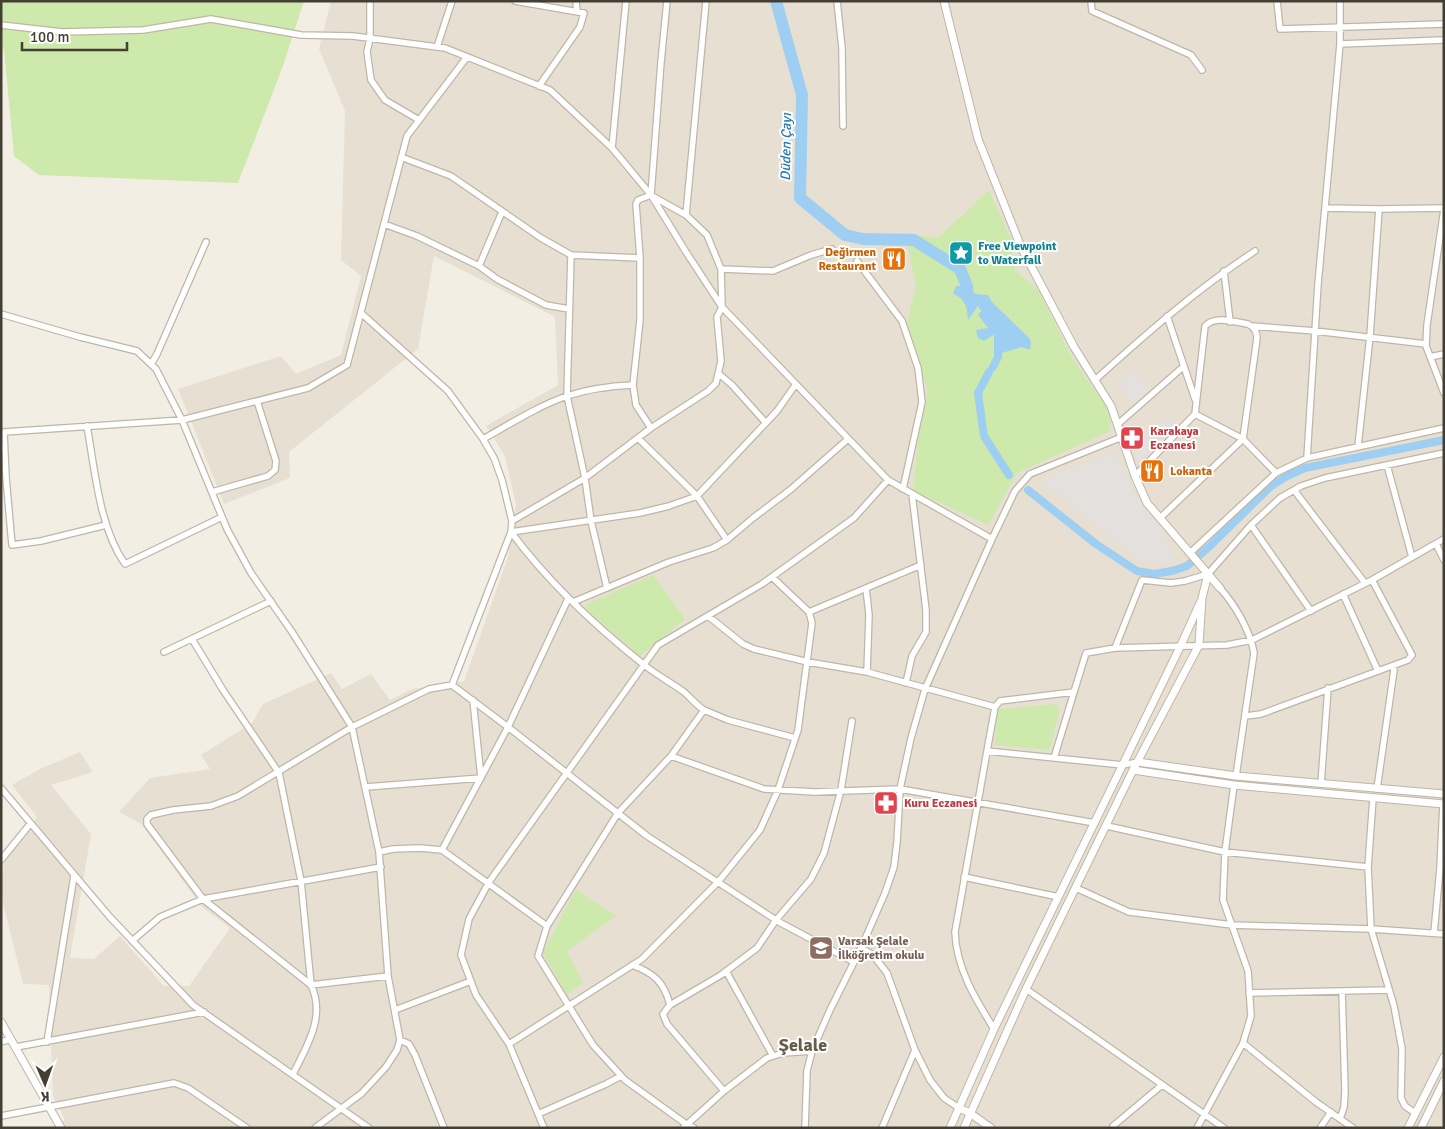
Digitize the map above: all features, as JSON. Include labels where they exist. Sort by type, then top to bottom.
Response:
[{"type":"street","points":[[370,1],[368,52],[371,80],[385,100],[419,120]]},
{"type":"street","points":[[437,47],[452,1]]},
{"type":"street","points":[[515,1],[584,13],[580,27],[539,86]]},
{"type":"street","points":[[576,1],[577,12]]},
{"type":"street","points":[[612,148],[626,1]]},
{"type":"street","points":[[650,195],[667,1]]},
{"type":"street","points":[[686,214],[706,1]]},
{"type":"street","points":[[837,1],[842,48],[843,126]]},
{"type":"street","points":[[944,1],[978,139],[1021,247],[1074,347],[1111,406],[1135,476],[1148,502],[1228,598],[1252,640],[1254,653],[1236,776]]},
{"type":"street","points":[[1091,1],[1092,10],[1191,55],[1202,70]]},
{"type":"street","points":[[1277,1],[1280,30],[1444,24]]},
{"type":"street","points":[[1307,458],[1315,331],[1340,44],[1340,1]]},
{"type":"street","points":[[1,25],[62,32],[143,30],[211,19],[302,35],[353,36],[445,48],[550,90],[612,148],[650,195],[722,307],[888,480],[992,538]]},
{"type":"street","points":[[1340,44],[1444,40]]},
{"type":"street","points":[[106,525],[41,541],[12,545],[4,432],[182,420],[308,388],[347,365],[407,136],[467,56]]},
{"type":"street","points":[[402,157],[451,176],[541,238],[571,255],[640,258]]},
{"type":"street","points":[[512,521],[585,478],[651,428],[708,392],[716,383],[721,361],[717,317],[722,307],[721,269],[707,235],[686,214],[650,195]]},
{"type":"street","points":[[650,195],[638,200],[636,204],[640,258],[640,320],[633,385],[636,405],[651,428]]},
{"type":"street","points":[[1325,208],[1444,208],[1427,325],[1426,344],[1444,393]]},
{"type":"street","points":[[1358,446],[1370,336],[1379,209]]},
{"type":"street","points":[[479,266],[502,212]]},
{"type":"street","points":[[384,224],[417,236],[479,266],[497,279],[546,305],[569,308]]},
{"type":"street","points":[[151,364],[206,242]]},
{"type":"street","points":[[721,269],[773,271],[811,255],[832,249]]},
{"type":"street","points":[[1095,380],[1166,316],[1224,271],[1255,251]]},
{"type":"street","points":[[571,255],[567,396],[585,478],[591,521],[607,588]]},
{"type":"street","points":[[856,261],[902,321],[918,368],[922,402],[903,489]]},
{"type":"street","points":[[1224,271],[1230,322]]},
{"type":"street","points":[[361,312],[448,391],[483,439],[494,458],[502,480],[512,521],[511,532],[452,685]]},
{"type":"street","points":[[1,314],[137,351],[156,369],[182,420],[222,517],[251,573],[292,632],[352,727],[380,852],[388,976],[400,1040],[397,1050],[386,1067],[362,1093],[315,1128]]},
{"type":"street","points":[[1166,316],[1196,402]]},
{"type":"street","points":[[1135,476],[1195,414],[1205,326],[1212,320],[1252,326],[1370,336],[1426,344]]},
{"type":"street","points":[[1160,518],[1243,439],[1257,338],[1255,329],[1252,326]]},
{"type":"street","points":[[1430,357],[1444,354]]},
{"type":"street","points":[[1118,424],[1184,366]]},
{"type":"street","points":[[719,374],[732,385],[766,423]]},
{"type":"street","points":[[511,532],[640,513],[669,506],[697,496],[777,411],[796,384]]},
{"type":"street","points":[[483,439],[529,413],[567,396],[607,386],[633,385]]},
{"type":"street","points":[[212,492],[268,476],[275,470],[276,461],[257,401]]},
{"type":"street","points":[[1195,414],[1243,439],[1276,473]]},
{"type":"street","points":[[87,426],[106,525],[116,550],[125,564],[222,517]]},
{"type":"street","points":[[1193,554],[1276,473],[1291,464],[1307,458],[1358,446],[1444,428]]},
{"type":"street","points":[[638,438],[697,496],[727,540]]},
{"type":"street","points":[[442,850],[508,727],[571,601],[669,562],[713,548],[727,540],[790,490],[848,438]]},
{"type":"street","points":[[805,1128],[807,1071],[812,1051],[861,948],[894,866],[900,789],[910,738],[925,689],[992,538],[1015,491],[1030,474],[1122,438]]},
{"type":"street","points":[[1115,648],[1142,580],[1185,581],[1206,570],[1280,498],[1294,490],[1326,478],[1444,453]]},
{"type":"street","points":[[1387,465],[1412,557]]},
{"type":"street","points":[[544,1128],[509,1044],[476,995],[461,955],[469,919],[488,883],[658,645],[772,577],[854,518],[888,480]]},
{"type":"street","points":[[1294,490],[1365,584]]},
{"type":"street","points":[[906,683],[912,656],[926,632],[921,564],[912,494]]},
{"type":"street","points":[[1251,525],[1311,611]]},
{"type":"street","points":[[511,532],[524,550],[571,601],[644,665],[686,694],[695,704],[728,720],[795,738]]},
{"type":"street","points":[[1054,758],[1086,653],[1115,648],[1227,645],[1252,640],[1365,584],[1444,539]]},
{"type":"street","points":[[1436,544],[1444,560]]},
{"type":"street","points":[[809,612],[921,564]]},
{"type":"street","points":[[964,1128],[1026,990],[1133,770],[1199,645],[1206,570]]},
{"type":"street","points":[[509,1044],[642,959],[718,882],[760,830],[778,790],[798,730],[812,623],[809,612],[772,577]]},
{"type":"street","points":[[1246,716],[1261,714],[1328,688],[1393,666],[1408,660],[1412,656],[1372,580]]},
{"type":"street","points":[[866,588],[869,615],[866,672]]},
{"type":"street","points":[[1343,594],[1378,671]]},
{"type":"street","points":[[950,1128],[994,1029],[1181,645],[1202,598]]},
{"type":"street","points":[[164,652],[271,601]]},
{"type":"street","points":[[708,616],[743,644],[754,648],[808,662],[866,672],[995,707]]},
{"type":"street","points":[[192,638],[223,690],[278,773],[301,881],[311,985],[315,993],[317,1008],[314,1030],[294,1074]]},
{"type":"street","points":[[1377,789],[1394,670],[1393,666]]},
{"type":"street","points":[[388,976],[311,985],[203,899],[147,824],[147,819],[151,815],[173,810],[211,806],[238,796],[352,727],[429,689],[452,685],[647,836],[776,920],[854,962]]},
{"type":"street","points":[[1321,784],[1328,688]]},
{"type":"street","points":[[994,1029],[973,996],[955,948],[955,932],[995,707],[1000,701],[1074,692]]},
{"type":"street","points":[[473,700],[481,778]]},
{"type":"street","points":[[694,1128],[685,1126],[624,1080],[593,1045],[538,956],[547,926],[618,814],[671,756],[704,710]]},
{"type":"street","points":[[724,1091],[667,1024],[663,1014],[670,1005],[726,971],[757,948],[776,920],[811,878],[824,853],[841,790],[852,721]]},
{"type":"street","points":[[988,751],[1123,765],[1138,762],[1236,776],[1444,794]]},
{"type":"street","points":[[671,756],[764,789],[815,792],[900,789],[1095,823]]},
{"type":"street","points":[[1123,765],[1133,770],[1234,785],[1443,804],[1442,869],[1434,933]]},
{"type":"street","points":[[366,787],[481,778]]},
{"type":"street","points":[[1197,1128],[1242,1043],[1251,1016],[1248,971],[1223,900],[1225,852],[1234,785]]},
{"type":"street","points":[[1,788],[74,876],[193,1005],[369,1128]]},
{"type":"street","points":[[1373,798],[1368,867],[1372,929],[1394,1006],[1402,1049],[1400,1098],[1405,1106],[1415,1113]]},
{"type":"street","points":[[1,860],[30,824]]},
{"type":"street","points":[[1107,826],[1225,852],[1368,867]]},
{"type":"street","points":[[380,852],[393,849],[420,848],[442,850],[547,926]]},
{"type":"street","points":[[132,941],[160,917],[203,899],[381,867]]},
{"type":"street","points":[[47,1042],[74,876]]},
{"type":"street","points":[[964,877],[1059,897]]},
{"type":"street","points":[[1076,888],[1129,912],[1232,925],[1372,929],[1444,934]]},
{"type":"street","points":[[861,948],[873,955],[888,973],[915,1050],[930,1080],[944,1098],[989,1127]]},
{"type":"street","points":[[632,965],[646,970],[655,976],[663,986],[670,1005]]},
{"type":"street","points":[[726,971],[772,1056]]},
{"type":"street","points":[[394,1010],[470,981]]},
{"type":"street","points":[[1026,990],[1224,1128]]},
{"type":"street","points":[[1249,993],[1389,990]]},
{"type":"street","points":[[1340,1119],[1344,1107],[1345,1091],[1342,991]]},
{"type":"street","points":[[16,1047],[204,1012]]},
{"type":"street","points":[[1,1022],[61,1128]]},
{"type":"street","points":[[1,1042],[11,1039]]},
{"type":"street","points":[[400,1040],[409,1044],[444,1128]]},
{"type":"street","points":[[1242,1043],[1353,1128]]},
{"type":"street","points":[[882,1128],[915,1050]]},
{"type":"street","points":[[685,1126],[724,1091],[772,1056],[783,1053],[812,1051]]},
{"type":"street","points":[[1408,1128],[1444,1057]]},
{"type":"street","points":[[538,1114],[621,1076]]},
{"type":"street","points":[[1,1116],[174,1083],[188,1088],[247,1128]]},
{"type":"street","points":[[1112,1127],[1162,1085]]},
{"type":"street","points":[[1421,1128],[1442,1086]]},
{"type":"street","points":[[1320,1128],[1331,1112]]},
{"type":"shaded area","points":[[331,1],[1444,1],[1444,1128],[50,1128],[65,1120],[53,1096],[49,985],[23,984],[1,895],[1,868],[37,817],[12,785],[40,769],[80,752],[93,772],[51,785],[91,834],[70,958],[94,959],[120,936],[164,986],[189,986],[230,928],[202,907],[141,824],[119,812],[150,778],[210,769],[201,755],[252,723],[263,704],[331,673],[342,689],[371,674],[390,700],[412,689],[464,681],[508,557],[516,505],[505,456],[486,426],[558,385],[555,317],[434,256],[418,349],[289,452],[290,478],[224,504],[178,389],[281,356],[296,374],[341,355],[361,276],[341,260],[345,111],[319,49]]},
{"type":"shaded area","points":[[1135,370],[1150,389],[1132,403],[1118,386]]},
{"type":"shaded area","points":[[1170,416],[1180,426],[1139,465],[1132,446]]},
{"type":"shaded area","points":[[1114,454],[1143,506],[1157,523],[1176,561],[1150,564],[1132,555],[1041,479]]},
{"type":"green space","points":[[1,1],[304,1],[283,66],[238,183],[39,175],[14,156],[4,49],[1,49]]},
{"type":"green space","points":[[989,190],[1011,239],[1015,271],[1039,291],[1072,358],[1111,414],[1110,431],[1017,473],[988,525],[913,490],[918,441],[928,392],[907,322],[916,286],[905,233],[938,238]]},
{"type":"green space","points":[[653,575],[685,619],[640,656],[586,609],[587,604]]},
{"type":"green space","points":[[1056,704],[1060,709],[1048,750],[995,745],[997,709]]},
{"type":"green space","points":[[576,889],[616,916],[567,951],[583,983],[567,995],[543,953]]},
{"type":"water","points":[[956,286],[967,286],[972,294],[988,295],[992,302],[1029,338],[1031,342],[1030,350],[1022,347],[998,354],[997,351],[1001,341],[998,332],[984,341],[978,338],[976,330],[988,328],[978,315],[981,311],[978,306],[968,320],[965,304],[961,298],[953,294]]},
{"type":"waterway","name":"Düden Çayı","points":[[776,1],[802,95],[800,198],[845,235],[863,239],[914,240],[960,269],[967,286],[968,298],[973,299]]},
{"type":"waterway","points":[[993,367],[998,357],[998,323]]},
{"type":"waterway","points":[[989,372],[978,393],[984,436],[1009,475]]},
{"type":"waterway","points":[[1028,490],[1096,544],[1137,571],[1154,574],[1187,566],[1271,486],[1287,476],[1305,468],[1444,440]]},
{"type":"place","name":"Free Viewpoint to Waterfall","points":[[961,253]]},
{"type":"place","name":"Değirmen Restaurant","points":[[894,259]]},
{"type":"place","name":"Karakaya Eczanesi","points":[[1132,438]]},
{"type":"place","name":"Lokanta","points":[[1152,471]]},
{"type":"place","name":"Kuru Eczanesi","points":[[886,803]]},
{"type":"place","name":"Varsak Şelale İlköğretim okulu","points":[[821,948]]},
{"type":"district","name":"Şelale","points":[[803,1045]]}]
